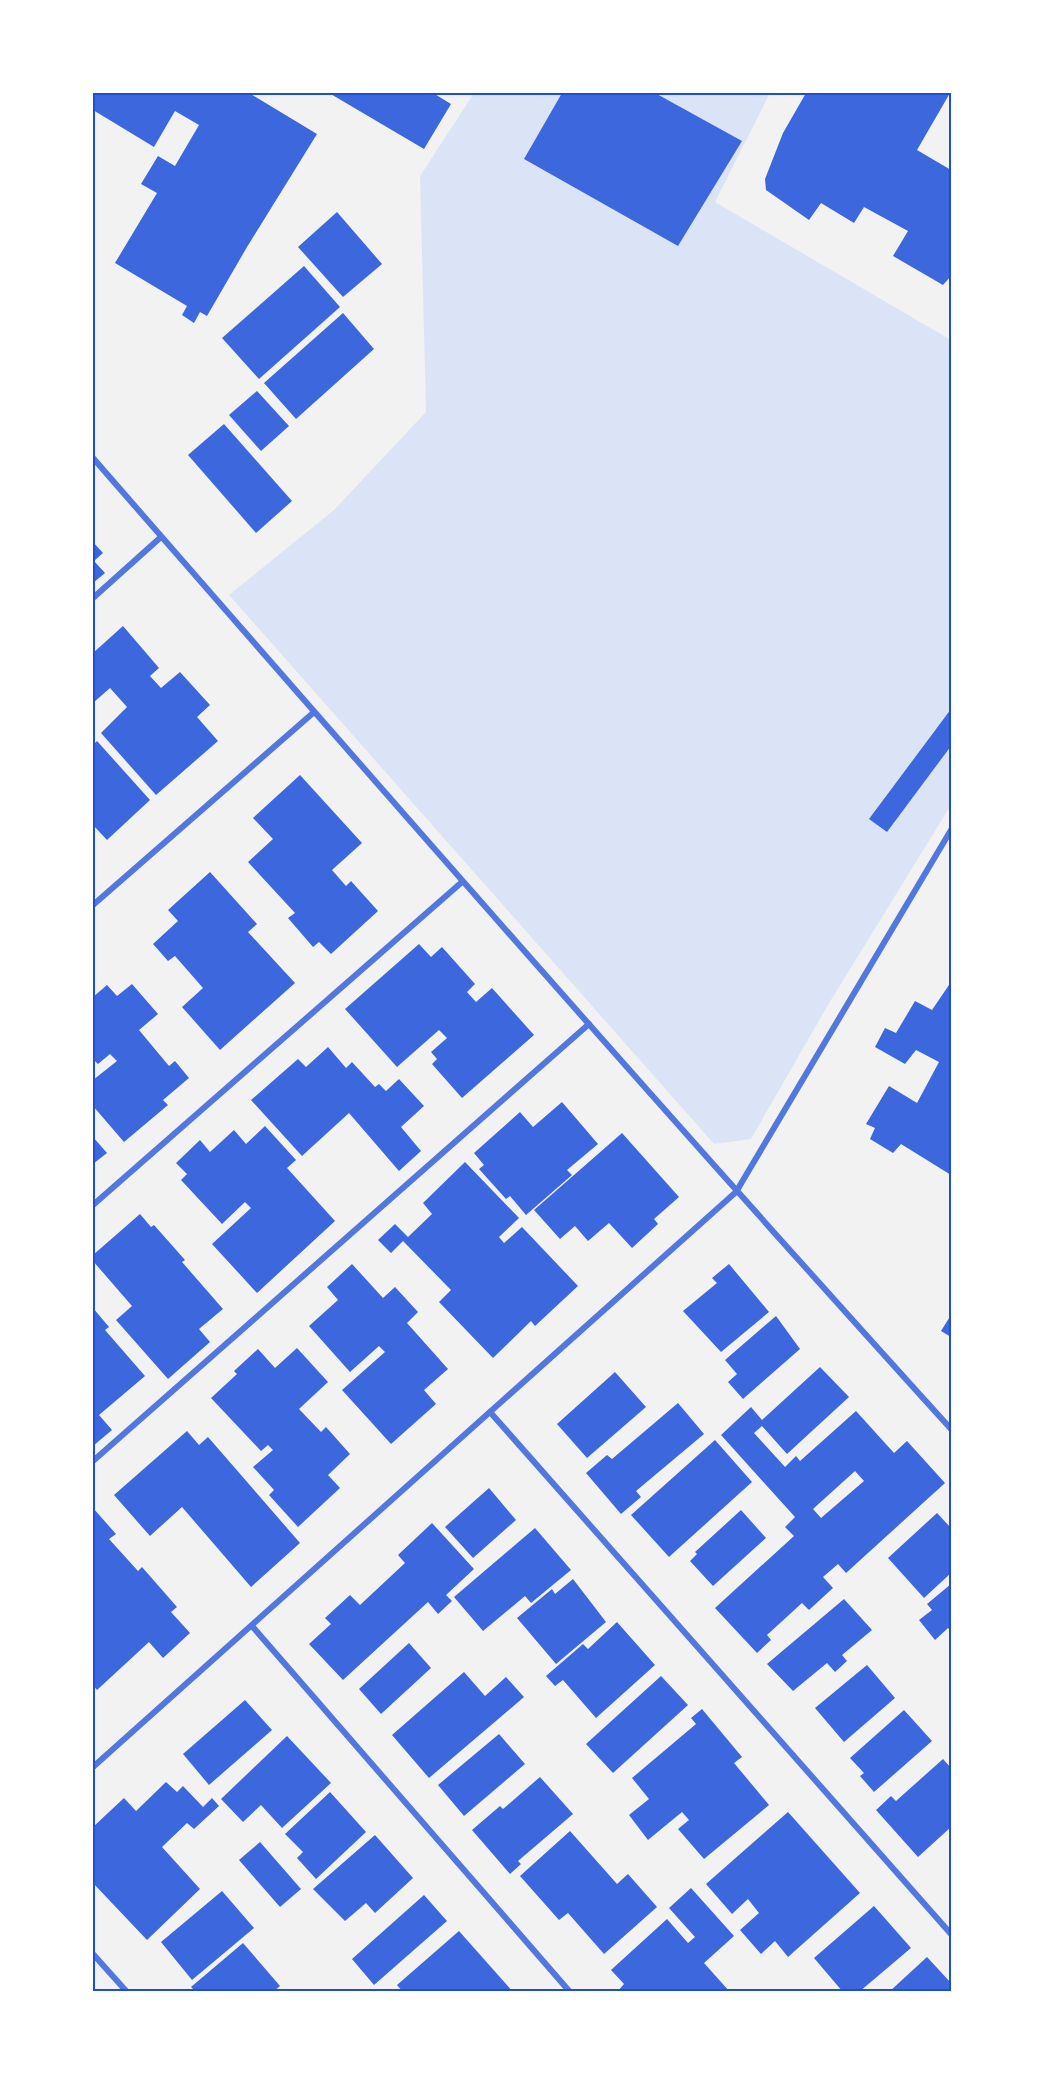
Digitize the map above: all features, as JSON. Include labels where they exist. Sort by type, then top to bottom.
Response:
[{"type":"street","points":[[93,458],[462,882],[951,1430]]},
{"type":"street","points":[[93,598],[161,537]]},
{"type":"street","points":[[93,904],[313,713]]},
{"type":"street","points":[[93,1767],[736,1191],[951,830]]},
{"type":"street","points":[[93,1205],[462,882]]},
{"type":"street","points":[[93,1461],[589,1024]]},
{"type":"street","points":[[490,1412],[951,1934]]},
{"type":"street","points":[[252,1626],[570,1992]]},
{"type":"street","points":[[93,1954],[126,1992]]},
{"type":"shaded area","points":[[474,93],[770,93],[715,202],[951,340],[951,805],[828,1005],[751,1139],[714,1144],[229,595],[334,510],[426,412],[420,176]]},
{"type":"building","points":[[93,93],[249,93],[317,134],[207,316],[200,312],[194,323],[182,315],[187,306],[115,263],[157,193],[141,184],[158,156],[175,166],[199,125],[175,111],[154,147],[93,110]]},
{"type":"building","points":[[329,93],[433,93],[451,104],[424,149]]},
{"type":"building","points":[[562,93],[655,93],[742,141],[678,246],[524,159]]},
{"type":"building","points":[[806,93],[950,93],[917,150],[951,170],[951,276],[943,285],[893,256],[908,231],[864,207],[854,223],[821,203],[809,220],[766,190],[765,179],[783,133]]},
{"type":"building","points":[[337,212],[382,264],[343,297],[298,247]]},
{"type":"building","points":[[304,266],[340,307],[259,379],[222,338]]},
{"type":"building","points":[[343,313],[374,349],[296,419],[264,383]]},
{"type":"building","points":[[257,391],[289,426],[261,451],[229,415]]},
{"type":"building","points":[[224,424],[292,501],[256,533],[188,455]]},
{"type":"building","points":[[93,542],[103,553],[94,561],[105,573],[93,583]]},
{"type":"building","points":[[123,626],[159,668],[150,676],[161,688],[180,672],[210,705],[197,717],[218,741],[156,795],[101,733],[127,707],[110,688],[93,703],[93,653]]},
{"type":"building","points":[[951,709],[951,746],[887,832],[869,819]]},
{"type":"building","points":[[97,741],[150,800],[107,840],[93,825],[93,745]]},
{"type":"building","points":[[300,775],[362,843],[332,870],[346,886],[351,881],[378,911],[331,954],[319,942],[313,947],[288,918],[295,913],[248,862],[273,839],[253,818]]},
{"type":"building","points":[[210,872],[257,924],[248,932],[295,983],[220,1050],[182,1007],[203,988],[175,956],[168,961],[153,944],[178,921],[168,910]]},
{"type":"building","points":[[419,944],[431,957],[442,947],[475,984],[467,992],[476,1002],[492,988],[534,1035],[462,1098],[432,1064],[437,1059],[431,1052],[447,1038],[439,1030],[397,1067],[345,1009]]},
{"type":"building","points":[[951,982],[951,1175],[901,1144],[893,1153],[870,1139],[875,1128],[866,1124],[889,1086],[917,1103],[939,1062],[916,1050],[905,1064],[875,1047],[885,1028],[896,1033],[915,1001],[932,1010]]},
{"type":"building","points":[[132,984],[158,1014],[139,1030],[169,1066],[175,1061],[189,1078],[163,1100],[168,1105],[124,1142],[93,1106],[93,1080],[117,1061],[110,1054],[98,1064],[93,1059],[93,997],[107,985],[117,996]]},
{"type":"building","points":[[328,1047],[346,1068],[352,1062],[375,1087],[379,1084],[386,1091],[399,1079],[424,1106],[401,1127],[421,1151],[399,1171],[349,1113],[302,1156],[251,1100],[298,1059],[306,1067]]},
{"type":"building","points":[[562,1102],[598,1144],[567,1170],[572,1175],[526,1215],[510,1196],[506,1199],[479,1169],[484,1165],[474,1153],[520,1112],[533,1127]]},
{"type":"building","points":[[265,1126],[296,1160],[287,1168],[335,1221],[257,1293],[212,1244],[251,1208],[245,1202],[222,1224],[181,1180],[187,1174],[176,1163],[200,1140],[210,1152],[234,1130],[246,1144]]},
{"type":"building","points":[[622,1133],[679,1197],[654,1219],[658,1224],[632,1248],[609,1223],[588,1241],[575,1226],[560,1239],[534,1210]]},
{"type":"building","points":[[93,1137],[107,1153],[93,1164]]},
{"type":"building","points":[[465,1162],[519,1218],[499,1237],[504,1243],[522,1227],[578,1286],[535,1326],[531,1321],[493,1358],[439,1302],[451,1290],[403,1241],[391,1253],[378,1240],[395,1224],[408,1237],[432,1214],[423,1203]]},
{"type":"building","points":[[140,1214],[151,1227],[154,1225],[185,1260],[182,1262],[223,1309],[199,1329],[210,1342],[168,1379],[116,1320],[132,1306],[93,1261],[93,1255]]},
{"type":"building","points":[[352,1264],[383,1298],[395,1287],[418,1312],[407,1323],[448,1369],[424,1390],[436,1404],[391,1444],[342,1390],[385,1352],[379,1346],[350,1372],[309,1326],[338,1300],[327,1287]]},
{"type":"building","points":[[729,1264],[769,1312],[721,1352],[683,1311],[717,1283],[712,1278]]},
{"type":"building","points":[[93,1308],[109,1327],[105,1330],[145,1376],[99,1415],[112,1430],[93,1446]]},
{"type":"building","points":[[951,1315],[951,1337],[941,1331]]},
{"type":"building","points":[[776,1316],[800,1349],[743,1399],[728,1382],[737,1374],[725,1360]]},
{"type":"building","points":[[297,1348],[328,1382],[299,1409],[321,1432],[326,1427],[350,1454],[328,1475],[340,1488],[298,1527],[269,1495],[274,1490],[253,1467],[273,1450],[268,1445],[261,1451],[211,1398],[237,1374],[234,1371],[258,1349],[275,1368]]},
{"type":"building","points":[[820,1367],[849,1397],[787,1454],[762,1426],[754,1433],[785,1467],[796,1456],[800,1461],[856,1411],[894,1453],[907,1441],[945,1483],[846,1573],[838,1564],[823,1577],[833,1588],[809,1610],[802,1603],[767,1635],[771,1640],[757,1653],[715,1608],[794,1536],[785,1527],[795,1517],[721,1435],[751,1407],[762,1420]],"holes":[[[855,1471],[864,1481],[821,1518],[813,1509]]]},
{"type":"building","points":[[615,1372],[646,1407],[587,1458],[557,1424]]},
{"type":"building","points":[[678,1403],[704,1434],[636,1491],[641,1497],[621,1514],[586,1473],[607,1455],[612,1459]]},
{"type":"building","points":[[187,1431],[199,1445],[208,1437],[300,1543],[251,1587],[182,1507],[150,1536],[114,1495]]},
{"type":"building","points":[[715,1440],[752,1482],[669,1557],[631,1515]]},
{"type":"building","points":[[489,1488],[516,1520],[473,1558],[445,1527]]},
{"type":"building","points":[[93,1508],[116,1534],[109,1539],[138,1571],[142,1567],[177,1607],[171,1612],[190,1633],[163,1658],[149,1642],[97,1690],[93,1685]]},
{"type":"building","points":[[741,1510],[766,1538],[713,1586],[690,1561],[697,1554],[695,1552]]},
{"type":"building","points":[[937,1513],[951,1528],[951,1573],[924,1598],[888,1558]]},
{"type":"building","points":[[432,1523],[474,1569],[446,1595],[452,1601],[438,1614],[428,1602],[343,1680],[309,1644],[331,1624],[325,1618],[350,1595],[360,1605],[405,1563],[398,1555]]},
{"type":"building","points":[[535,1528],[571,1570],[531,1603],[525,1596],[483,1631],[454,1597]]},
{"type":"building","points":[[573,1579],[606,1622],[556,1664],[517,1618],[552,1589],[555,1594]]},
{"type":"building","points":[[951,1584],[951,1631],[948,1628],[935,1640],[919,1620],[932,1610],[927,1604]]},
{"type":"building","points":[[844,1599],[872,1630],[842,1655],[847,1661],[835,1672],[827,1663],[793,1691],[767,1664]]},
{"type":"building","points":[[617,1622],[655,1665],[596,1718],[563,1680],[555,1686],[546,1676],[583,1644],[588,1649]]},
{"type":"building","points":[[409,1643],[431,1668],[381,1714],[359,1689]]},
{"type":"building","points":[[867,1665],[895,1698],[844,1742],[815,1708]]},
{"type":"building","points":[[464,1672],[485,1696],[506,1677],[524,1697],[429,1778],[392,1735]]},
{"type":"building","points":[[661,1676],[688,1705],[613,1773],[586,1744]]},
{"type":"building","points":[[245,1700],[272,1730],[209,1785],[183,1754]]},
{"type":"building","points":[[702,1709],[742,1757],[734,1763],[769,1805],[704,1859],[678,1829],[689,1820],[682,1812],[648,1840],[629,1815],[649,1799],[632,1778],[696,1724],[691,1718]]},
{"type":"building","points":[[904,1710],[932,1741],[874,1792],[860,1776],[864,1773],[850,1758]]},
{"type":"building","points":[[499,1734],[525,1764],[464,1816],[438,1785]]},
{"type":"building","points":[[287,1736],[331,1783],[282,1828],[261,1805],[243,1822],[221,1799]]},
{"type":"building","points":[[943,1759],[951,1768],[951,1827],[918,1857],[876,1810],[891,1796],[896,1801]]},
{"type":"building","points":[[540,1777],[573,1814],[518,1861],[521,1864],[510,1874],[472,1830],[500,1806],[503,1809]]},
{"type":"building","points":[[166,1782],[177,1792],[183,1786],[203,1807],[212,1798],[219,1806],[194,1829],[187,1823],[162,1847],[200,1889],[147,1940],[93,1883],[93,1827],[124,1798],[136,1811]]},
{"type":"building","points":[[330,1792],[366,1832],[316,1879],[297,1858],[303,1852],[285,1834]]},
{"type":"building","points":[[788,1812],[860,1893],[788,1957],[775,1941],[761,1954],[740,1930],[759,1913],[748,1899],[732,1914],[706,1884]]},
{"type":"building","points":[[570,1831],[617,1884],[628,1874],[657,1907],[604,1954],[568,1913],[559,1920],[520,1876]]},
{"type":"building","points":[[375,1835],[413,1878],[375,1913],[366,1903],[345,1921],[313,1889]]},
{"type":"building","points":[[260,1842],[301,1889],[280,1907],[239,1860]]},
{"type":"building","points":[[691,1888],[734,1936],[704,1963],[730,1992],[617,1992],[624,1984],[611,1970],[667,1919],[688,1943],[695,1937],[669,1908]]},
{"type":"building","points":[[222,1891],[254,1928],[192,1980],[161,1942]]},
{"type":"building","points":[[424,1895],[447,1921],[374,1985],[352,1959]]},
{"type":"building","points":[[874,1906],[911,1948],[859,1992],[843,1992],[814,1958]]},
{"type":"building","points":[[459,1931],[513,1992],[403,1992],[397,1985]]},
{"type":"building","points":[[243,1943],[280,1986],[273,1992],[196,1992],[191,1987]]},
{"type":"building","points":[[927,1957],[951,1983],[951,1992],[889,1992]]}]
